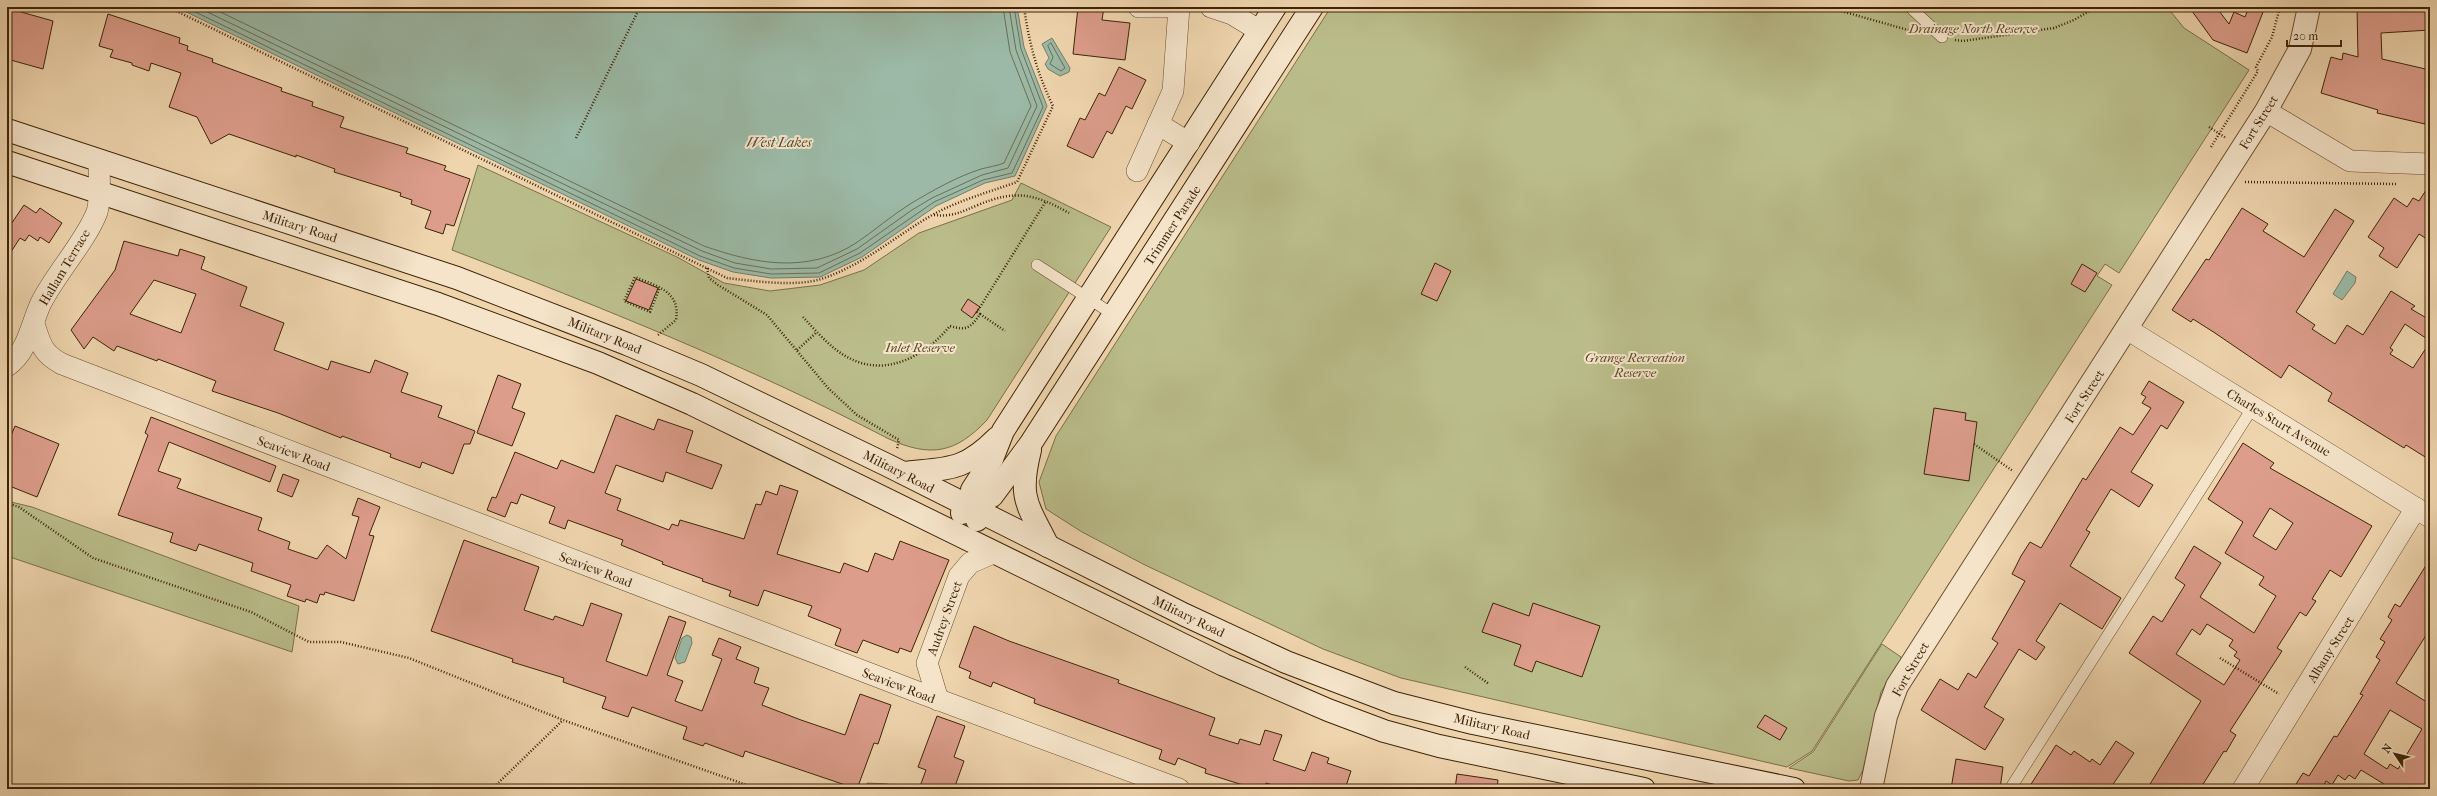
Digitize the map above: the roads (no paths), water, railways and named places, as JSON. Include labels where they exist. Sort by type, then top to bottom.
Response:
[{"type":"main road","points":[[1020,565],[1000,541],[988,535],[978,524],[972,509],[972,490],[992,459],[1003,432],[1275,7]]},
{"type":"main road","name":"Trimmer Parade","points":[[921,515],[963,513],[992,496],[1031,443],[1312,7]]},
{"type":"main road","name":"Fort Street","points":[[1871,789],[1886,716],[1897,686],[2266,111],[2300,50],[2309,7]]},
{"type":"main road","name":"Military Road","points":[[7,130],[457,278],[556,315],[701,375],[903,473],[1179,612],[1286,662],[1394,703],[1473,723],[1768,786],[1794,789]]},
{"type":"main road","points":[[7,162],[438,304],[598,363],[692,404],[921,515],[993,552],[1224,665],[1328,710],[1384,731],[1438,746],[1644,789]]},
{"type":"main road","points":[[903,473],[962,465],[981,454],[1003,432]]},
{"type":"main road","name":"Trimmer Parade","points":[[1031,443],[1024,474],[1025,501],[1048,546]]},
{"type":"street","points":[[1139,7],[1165,7]]},
{"type":"street","points":[[1137,171],[1173,91],[1179,7]]},
{"type":"street","points":[[1211,7],[1232,14],[1260,31]]},
{"type":"street","points":[[2266,111],[2350,161],[2430,164]]},
{"type":"street","points":[[1158,124],[1189,143]]},
{"type":"street","name":"Hallam Terrace","points":[[7,366],[20,352],[34,324],[40,305],[48,290],[97,211],[99,160]]},
{"type":"street","name":"Seaview Road","points":[[34,324],[41,346],[48,357],[62,364],[938,700],[1179,789]]},
{"type":"street","name":"Charles Sturt Avenue","points":[[2127,329],[2423,513]]},
{"type":"street","name":"Albany Street","points":[[2243,789],[2423,513]]},
{"type":"street","name":"Audrey Street","points":[[938,700],[926,664],[959,576],[970,563],[993,552]]},
{"type":"lane","points":[[1910,7],[1942,37]]},
{"type":"lane","points":[[1037,265],[1114,315]]},
{"type":"lane","points":[[2010,789],[2253,407]]},
{"type":"water","name":"West Lakes","points":[[176,7],[1017,7],[1024,47],[1047,106],[1015,176],[985,183],[936,206],[862,257],[820,277],[771,278],[733,272],[699,260]]},
{"type":"water","points":[[1052,38],[1070,68],[1069,72],[1060,76],[1048,69],[1045,64],[1049,58],[1042,44]]},
{"type":"water","points":[[2347,271],[2356,277],[2355,283],[2342,300],[2333,294]]},
{"type":"water","points":[[687,635],[691,637],[692,643],[685,662],[678,664],[675,658],[682,638]]},
{"type":"park label","name":"Drainage North Reserve","points":[[1973,28]]},
{"type":"park label","name":"Inlet Reserve","points":[[920,347]]},
{"type":"park label","name":"Grange Recreation Reserve","points":[[1635,364]]}]
